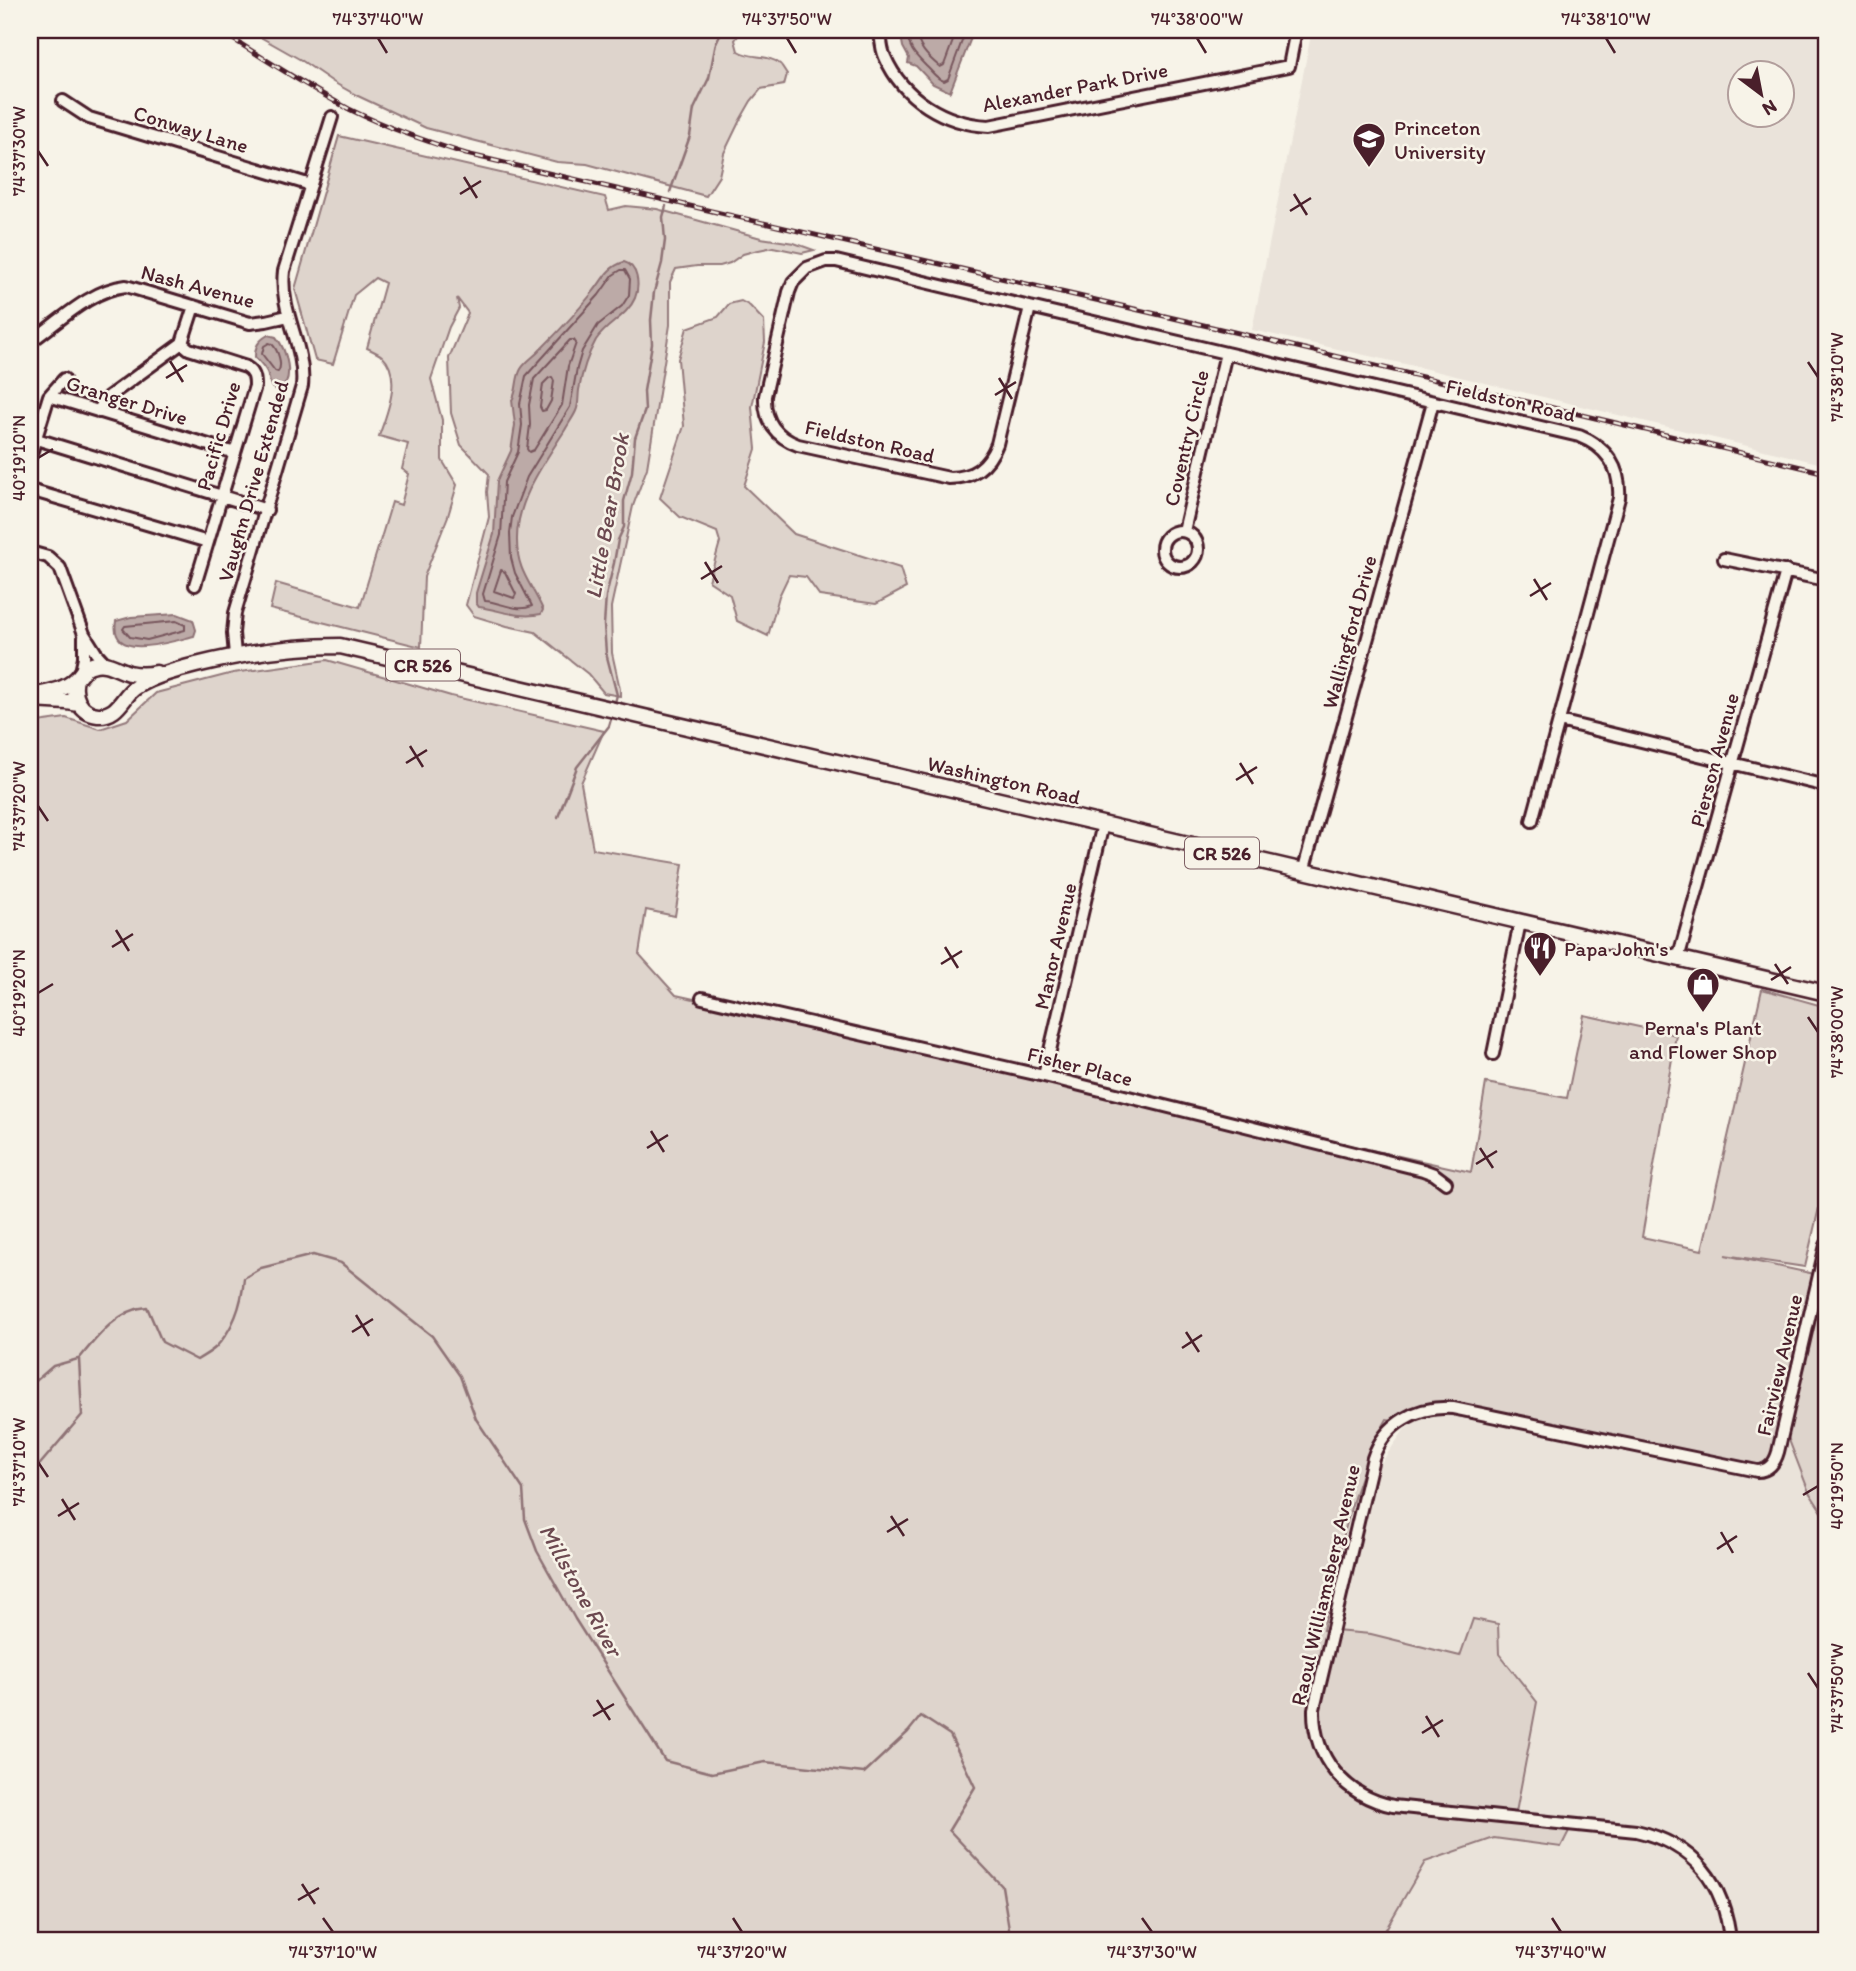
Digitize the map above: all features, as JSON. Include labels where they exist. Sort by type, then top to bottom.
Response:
[{"type":"main road","name":"Washington Road","points":[[79,704],[91,713],[107,714],[115,711],[134,688],[172,672],[235,655],[300,646],[340,646],[1826,993]]},
{"type":"main road","name":"Washington Road","points":[[30,698],[63,687],[92,664],[110,665],[127,673],[141,675],[172,672]]},
{"type":"main road","points":[[110,665],[125,680],[125,698]]},
{"type":"main road","points":[[78,676],[75,695],[79,704]]},
{"type":"main road","points":[[30,698],[79,704]]},
{"type":"street","name":"Alexander Park Drive","points":[[880,30],[884,55],[890,66],[923,105],[951,119],[975,126],[989,126],[1289,66],[1296,30]]},
{"type":"street","name":"Conway Lane","points":[[63,101],[89,118],[311,186]]},
{"type":"street","name":"Vaughn Drive Extended","points":[[235,655],[235,613],[302,386],[302,362],[282,286],[284,271],[332,117]]},
{"type":"street","name":"Fieldston Road","points":[[1030,307],[997,444],[988,462],[970,475],[949,478],[798,445],[779,435],[767,417],[765,396],[793,282],[816,264],[836,261],[1579,436],[1601,447],[1614,466],[1620,488],[1619,498],[1532,821]]},
{"type":"street","name":"Nash Avenue","points":[[30,342],[96,294],[126,286],[250,323],[288,316]]},
{"type":"street","points":[[99,412],[108,397],[182,343],[194,306]]},
{"type":"street","name":"Pacific Drive","points":[[182,343],[189,349],[246,367],[252,370],[255,376],[255,387],[195,585]]},
{"type":"street","name":"Coventry Circle","points":[[1184,531],[1226,353]]},
{"type":"street","points":[[30,457],[33,438],[49,396],[64,379]]},
{"type":"street","name":"Granger Drive","points":[[49,396],[235,453]]},
{"type":"street","name":"Wallingford Drive","points":[[1303,872],[1433,402]]},
{"type":"street","points":[[33,438],[267,510]]},
{"type":"street","points":[[30,491],[208,542]]},
{"type":"street","points":[[30,552],[48,557],[60,568],[84,634],[96,653],[110,665]]},
{"type":"street","points":[[1724,559],[1826,579]]},
{"type":"street","name":"Pierson Avenue","points":[[1678,959],[1786,571]]},
{"type":"street","points":[[78,676],[84,658],[84,634]]},
{"type":"street","points":[[1559,721],[1826,786]]},
{"type":"street","name":"Manor Avenue","points":[[1044,1076],[1103,824]]},
{"type":"street","points":[[1493,1054],[1520,922]]},
{"type":"street","name":"Fisher Place","points":[[702,998],[1044,1076],[1423,1170],[1446,1183]]},
{"type":"street","name":"Fairview Avenue","points":[[1778,1452],[1823,1275],[1826,1245]]},
{"type":"street","name":"Raoul Williamsberg Avenue","points":[[1730,1941],[1725,1910],[1716,1887],[1695,1860],[1673,1844],[1654,1835],[1627,1829],[1394,1806],[1369,1799],[1349,1787],[1327,1762],[1316,1734],[1314,1709],[1373,1458],[1387,1433],[1406,1418],[1429,1409],[1461,1409],[1757,1471],[1770,1466],[1778,1452]]},
{"type":"shaded area","points":[[248,30],[742,30],[735,40],[738,51],[775,61],[781,64],[787,74],[784,85],[761,89],[751,101],[724,153],[719,176],[706,196],[587,164],[557,162],[426,128],[358,96]]},
{"type":"shaded area","points":[[1312,30],[1826,30],[1826,465],[1252,330]]},
{"type":"shaded area","points":[[339,136],[605,197],[609,210],[626,206],[657,209],[814,250],[802,253],[773,247],[754,251],[720,266],[676,269],[670,282],[670,325],[647,468],[633,506],[611,607],[612,653],[620,696],[604,693],[588,674],[535,632],[474,616],[466,605],[489,517],[489,474],[461,445],[451,413],[449,358],[468,313],[457,298],[459,308],[449,327],[431,379],[442,420],[442,460],[457,485],[424,577],[421,647],[270,609],[276,583],[360,607],[392,502],[401,505],[409,474],[402,469],[408,444],[379,436],[391,395],[392,374],[382,356],[367,348],[385,283],[375,278],[354,295],[333,364],[315,360],[295,289]]},
{"type":"shaded area","points":[[741,301],[750,306],[764,321],[765,342],[752,407],[756,449],[744,486],[794,534],[900,568],[906,588],[876,604],[820,596],[806,577],[789,575],[779,596],[768,636],[737,621],[730,595],[709,581],[720,542],[717,532],[680,517],[660,498],[684,426],[678,359],[687,328],[718,317],[729,304]]},
{"type":"shaded area","points":[[327,660],[451,696],[604,731],[581,783],[593,849],[683,864],[675,916],[646,910],[639,954],[676,995],[1471,1172],[1486,1083],[1567,1098],[1584,1015],[1676,1035],[1642,1237],[1702,1250],[1762,989],[1826,1007],[1826,1178],[1805,1267],[1725,1255],[1819,1275],[1803,1348],[1826,1287],[1826,1518],[1809,1492],[1784,1427],[1768,1468],[1697,1459],[1423,1410],[1399,1421],[1387,1419],[1374,1444],[1355,1495],[1323,1630],[1371,1634],[1460,1656],[1473,1619],[1498,1624],[1499,1654],[1537,1702],[1514,1823],[1569,1831],[1561,1847],[1494,1838],[1425,1862],[1379,1941],[30,1941],[30,723],[66,718],[100,729],[127,720],[156,693],[233,673]]},
{"type":"shaded area","points":[[1826,1363],[1826,1941],[1089,1941],[1308,1758],[1374,1473],[1404,1430],[1415,1422],[1423,1410],[1697,1459],[1784,1427]]},
{"type":"water","points":[[900,30],[974,30],[950,92],[933,84],[916,66],[908,63],[909,58],[903,47]]},
{"type":"water","points":[[624,262],[632,267],[637,277],[635,298],[627,310],[596,340],[583,370],[576,411],[540,469],[521,511],[517,541],[520,561],[543,610],[541,614],[525,615],[479,607],[476,593],[494,534],[497,481],[511,451],[515,425],[512,400],[519,373],[525,363],[539,352],[574,314],[609,271]]},
{"type":"water","points":[[268,335],[276,337],[280,342],[288,364],[287,379],[279,390],[271,385],[266,370],[255,357],[258,344]]},
{"type":"water","points":[[177,614],[193,620],[196,630],[194,636],[158,645],[132,646],[122,642],[116,634],[116,621],[131,617]]},
{"type":"waterway","name":"Little Bear Brook","points":[[670,192],[690,136],[694,109],[709,78],[716,43],[722,30]]},
{"type":"waterway","name":"Little Bear Brook","points":[[614,706],[617,695],[606,653],[606,596],[618,540],[624,527],[624,501],[632,472],[635,438],[645,410],[644,391],[652,344],[651,320],[654,292],[662,263],[665,240],[663,217],[666,206]]},
{"type":"waterway","name":"Little Bear Brook","points":[[558,817],[577,767],[609,726],[612,716]]},
{"type":"waterway","name":"Millstone River","points":[[30,1476],[82,1415],[79,1359],[117,1319],[136,1309],[147,1307],[162,1342],[197,1360],[216,1347],[228,1332],[239,1306],[244,1278],[261,1268],[313,1255],[341,1263],[432,1336],[460,1376],[476,1419],[523,1489],[525,1519],[537,1551],[575,1619],[665,1761],[712,1773],[765,1762],[864,1773],[908,1732],[921,1716],[950,1735],[975,1787],[949,1830],[1002,1886],[1011,1941]]},
{"type":"waterway","points":[[30,1386],[53,1366],[78,1359]]},
{"type":"railway","points":[[219,30],[349,109],[392,128],[466,154],[1826,473]]},
{"type":"place","name":"Princeton University","points":[[1369,169]]},
{"type":"place","name":"Papa John's","points":[[1540,978]]},
{"type":"place","name":"Perna's Plant and Flower Shop","points":[[1703,1014]]}]
